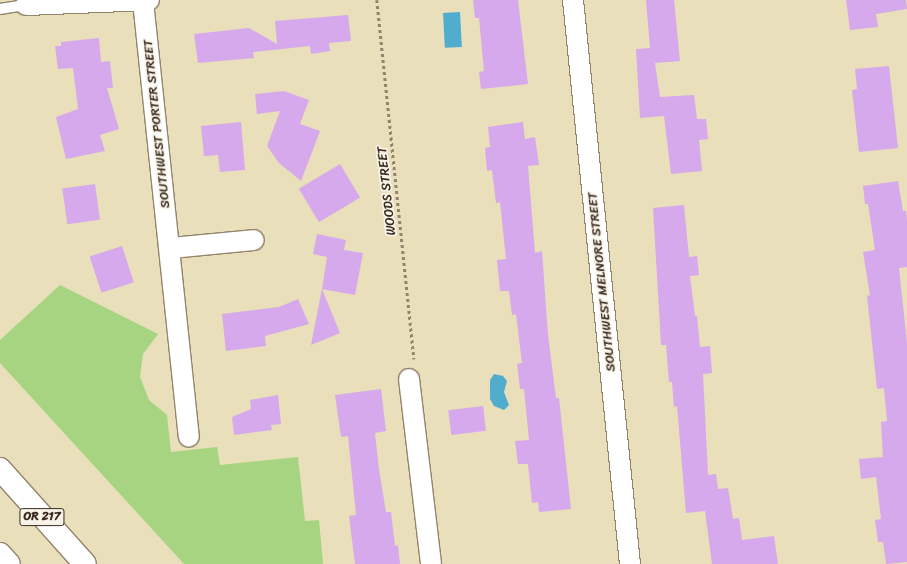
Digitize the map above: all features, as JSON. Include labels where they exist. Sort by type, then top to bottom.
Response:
[{"type":"highway","name":"OR 217","points":[[0,469],[85,564]]},
{"type":"highway","points":[[0,554],[9,564]]},
{"type":"street","points":[[26,5],[146,0]]},
{"type":"street","name":"SOUTHWEST PORTER STREET","points":[[146,0],[189,437]]},
{"type":"street","name":"SOUTHWEST MELNORE STREET","points":[[573,0],[630,564]]},
{"type":"street","points":[[171,248],[254,240]]},
{"type":"street","points":[[409,379],[431,564]]},
{"type":"lane","points":[[0,9],[26,5]]},
{"type":"path","name":"WOODS STREET","points":[[377,0],[414,362],[409,379]]},
{"type":"green space","points":[[60,285],[158,334],[143,354],[140,377],[149,400],[167,415],[171,452],[217,447],[220,465],[298,457],[305,521],[319,520],[323,564],[184,564],[0,363],[0,340]]},
{"type":"water","points":[[460,12],[462,47],[445,48],[443,13]]},
{"type":"water","points":[[494,374],[503,376],[507,381],[504,392],[509,405],[504,410],[494,406],[490,399],[490,380]]},
{"type":"building","points":[[473,0],[518,0],[528,84],[481,89],[479,72],[484,71],[479,18],[475,18]]},
{"type":"building","points":[[646,0],[674,0],[680,61],[655,63],[660,97],[694,95],[697,119],[706,119],[708,139],[699,140],[702,171],[671,174],[664,116],[640,118],[636,49],[650,48]]},
{"type":"building","points":[[846,0],[906,0],[907,9],[876,14],[878,27],[850,30]]},
{"type":"building","points":[[348,15],[351,41],[329,43],[330,51],[311,54],[310,46],[253,52],[254,58],[198,63],[194,34],[249,28],[277,44],[275,21]]},
{"type":"building","points":[[99,38],[101,62],[110,61],[113,88],[107,88],[119,129],[100,135],[105,151],[66,159],[56,117],[78,109],[73,68],[58,69],[55,46],[61,46],[61,42]]},
{"type":"building","points":[[889,66],[898,148],[859,152],[852,90],[857,89],[855,69]]},
{"type":"building","points":[[284,91],[309,100],[300,124],[320,131],[301,181],[279,163],[267,146],[280,111],[257,114],[255,94]]},
{"type":"building","points":[[241,122],[245,170],[220,172],[218,155],[204,156],[201,126]]},
{"type":"building","points":[[523,122],[525,139],[535,137],[539,165],[528,166],[535,253],[542,251],[548,335],[556,398],[559,398],[571,509],[539,512],[538,502],[532,503],[528,464],[518,464],[515,441],[529,440],[524,389],[520,389],[517,364],[522,363],[516,314],[512,315],[509,291],[500,291],[497,260],[506,259],[500,202],[496,203],[492,170],[487,171],[485,148],[490,147],[488,127]]},
{"type":"building","points":[[340,164],[360,197],[319,222],[299,189]]},
{"type":"building","points":[[898,181],[903,211],[906,211],[907,220],[907,267],[899,268],[907,343],[907,562],[886,564],[883,542],[878,542],[875,520],[881,519],[876,477],[861,479],[859,459],[883,457],[881,422],[887,421],[884,388],[877,389],[867,296],[870,295],[863,252],[875,250],[868,204],[865,204],[863,186]]},
{"type":"building","points":[[95,184],[100,220],[67,224],[62,189]]},
{"type":"building","points":[[684,205],[689,257],[697,256],[699,275],[690,276],[695,316],[697,316],[700,347],[710,346],[712,373],[703,374],[708,475],[716,474],[718,489],[728,488],[733,519],[739,518],[742,540],[774,536],[778,564],[712,564],[705,511],[686,513],[677,406],[674,407],[672,382],[669,382],[666,345],[661,345],[653,208]]},
{"type":"building","points":[[317,234],[346,240],[344,250],[363,253],[355,295],[322,289],[327,257],[313,254]]},
{"type":"building","points":[[122,246],[134,282],[101,293],[90,257]]},
{"type":"building","points":[[322,289],[340,333],[311,345]]},
{"type":"building","points":[[298,299],[309,324],[265,336],[266,346],[226,351],[222,314],[279,307]]},
{"type":"building","points":[[381,389],[386,431],[375,433],[386,512],[391,512],[395,546],[398,545],[400,564],[355,564],[349,516],[356,515],[348,436],[341,437],[335,395]]},
{"type":"building","points":[[278,395],[281,424],[271,425],[272,430],[234,435],[232,417],[251,409],[250,400]]},
{"type":"building","points":[[483,406],[486,431],[451,435],[448,410]]}]
